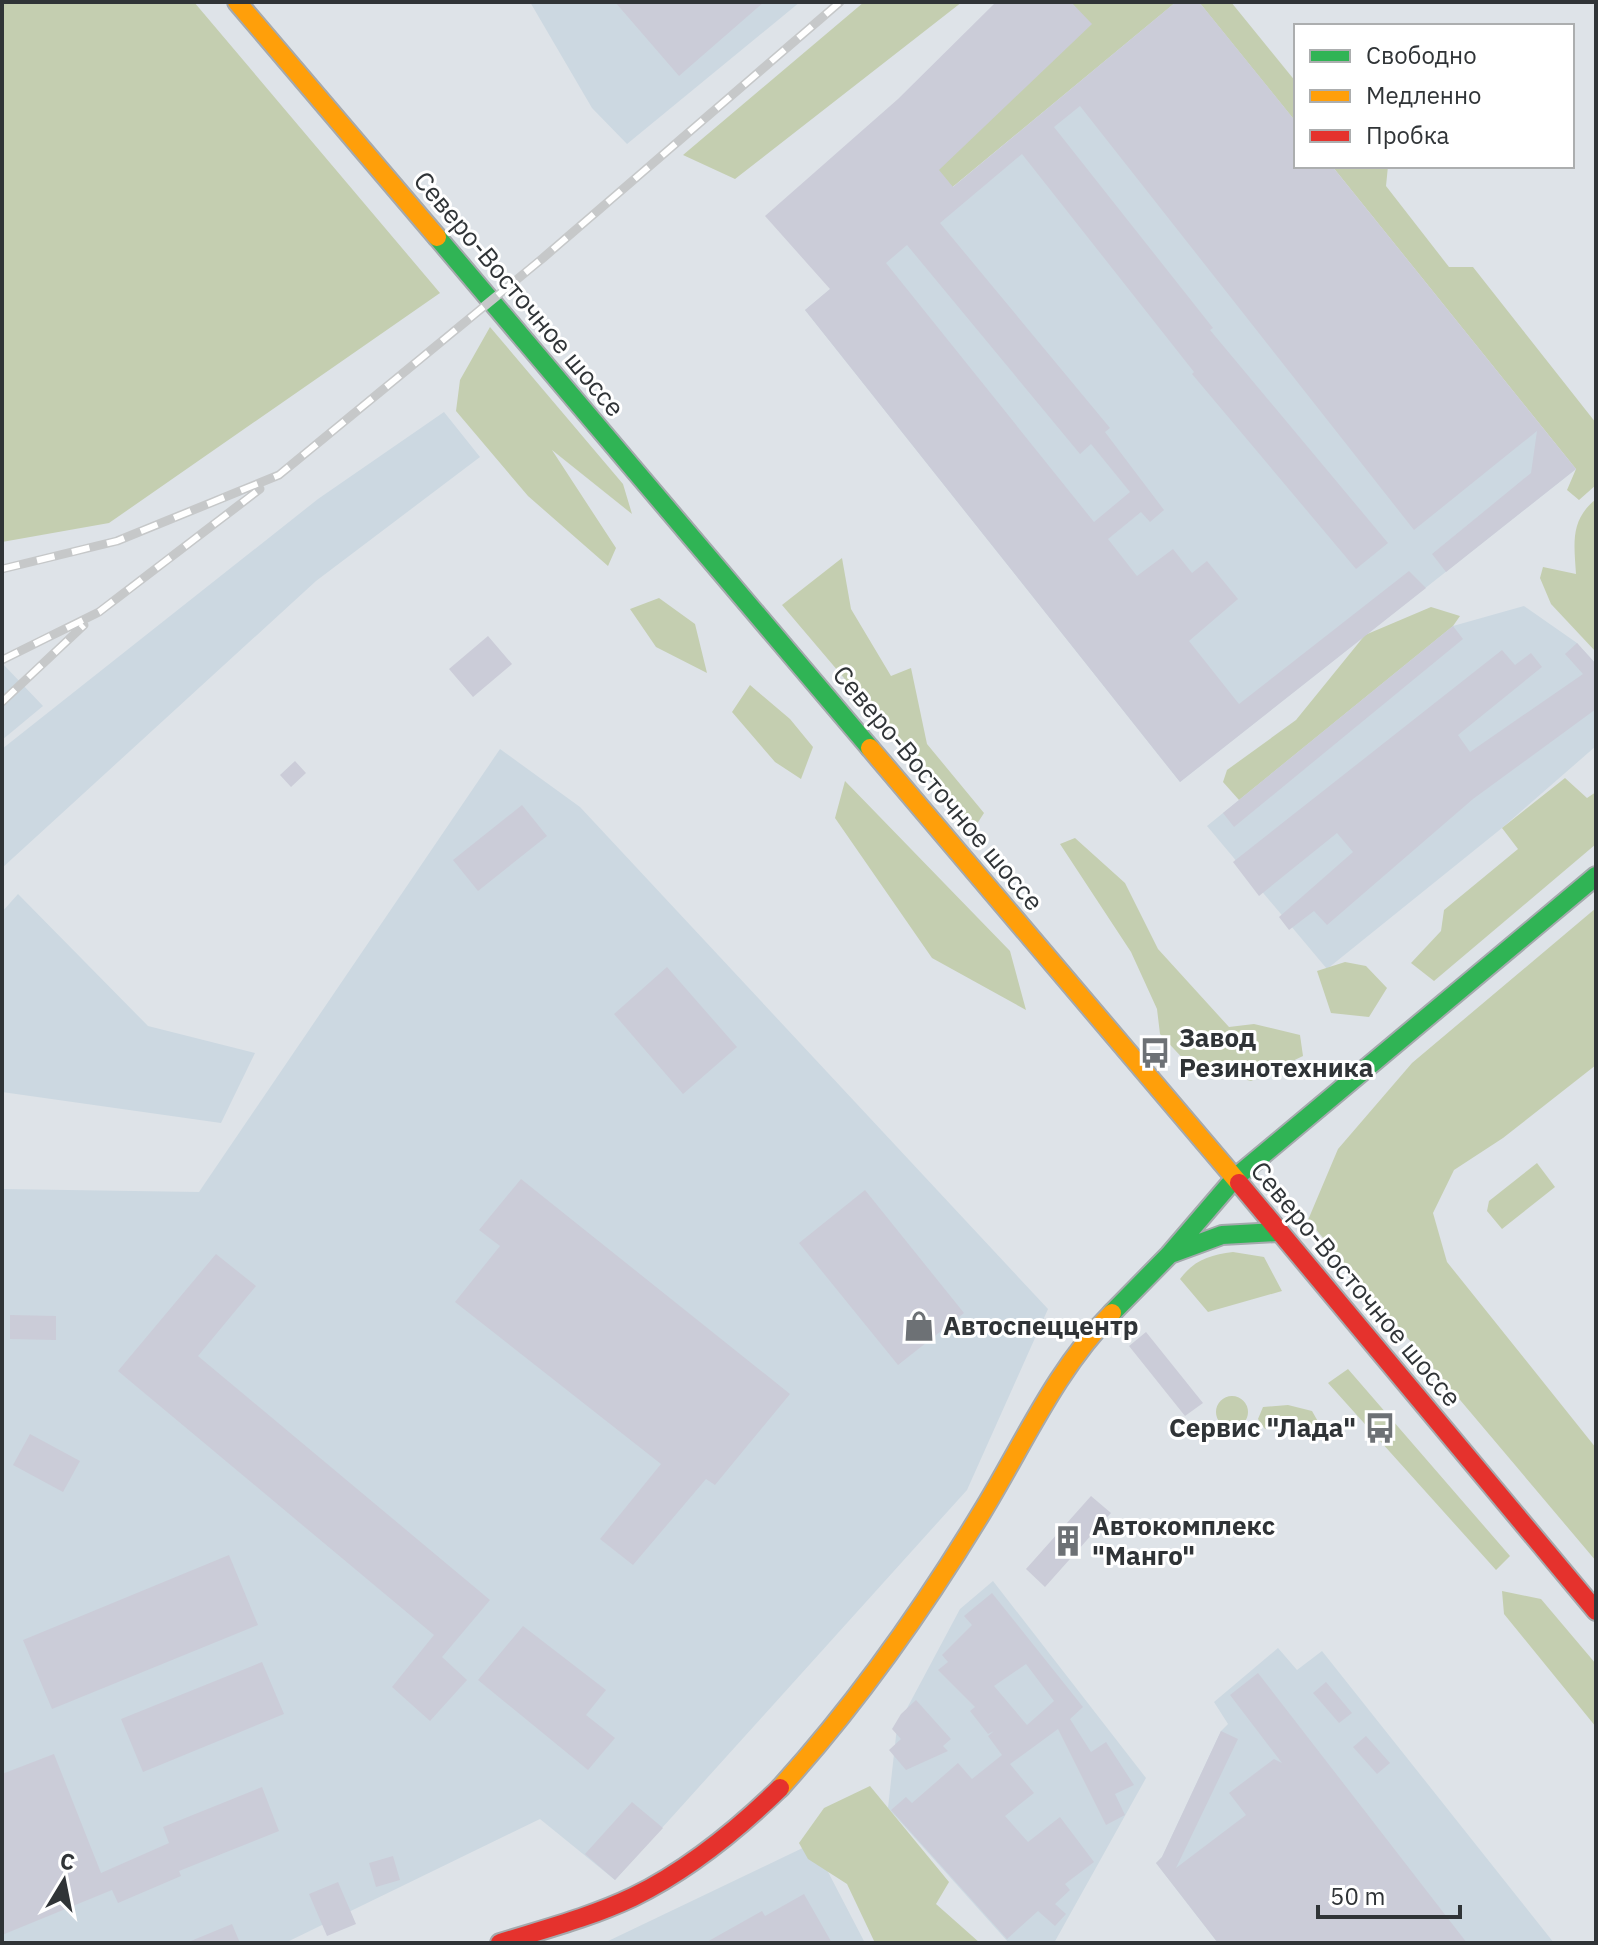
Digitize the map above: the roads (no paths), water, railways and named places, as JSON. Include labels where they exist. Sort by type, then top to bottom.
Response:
[{"type":"main road","name":"Северо-Восточное шоссе","points":[[237,2],[1235,1178],[1596,1611]]},
{"type":"main road","points":[[500,1943],[607,1907],[647,1890],[682,1869],[748,1817],[804,1762],[850,1707],[917,1614],[1068,1365],[1126,1295],[1169,1255],[1235,1178],[1596,876]]},
{"type":"main road","points":[[1169,1255],[1222,1235],[1278,1232]]},
{"type":"railway","points":[[2,569],[117,541],[279,475],[543,258],[840,2]]},
{"type":"railway","points":[[2,660],[99,612],[260,489]]},
{"type":"railway","points":[[2,702],[84,625]]},
{"type":"place","name":"Завод Резинотехника","points":[[1155,1053]]},
{"type":"place","name":"Автоспеццентр","points":[[919,1326]]},
{"type":"place","name":"Сервис \"Лада\"","points":[[1380,1428]]},
{"type":"place","name":"Автокомплекс \"Манго\"","points":[[1068,1541]]}]
